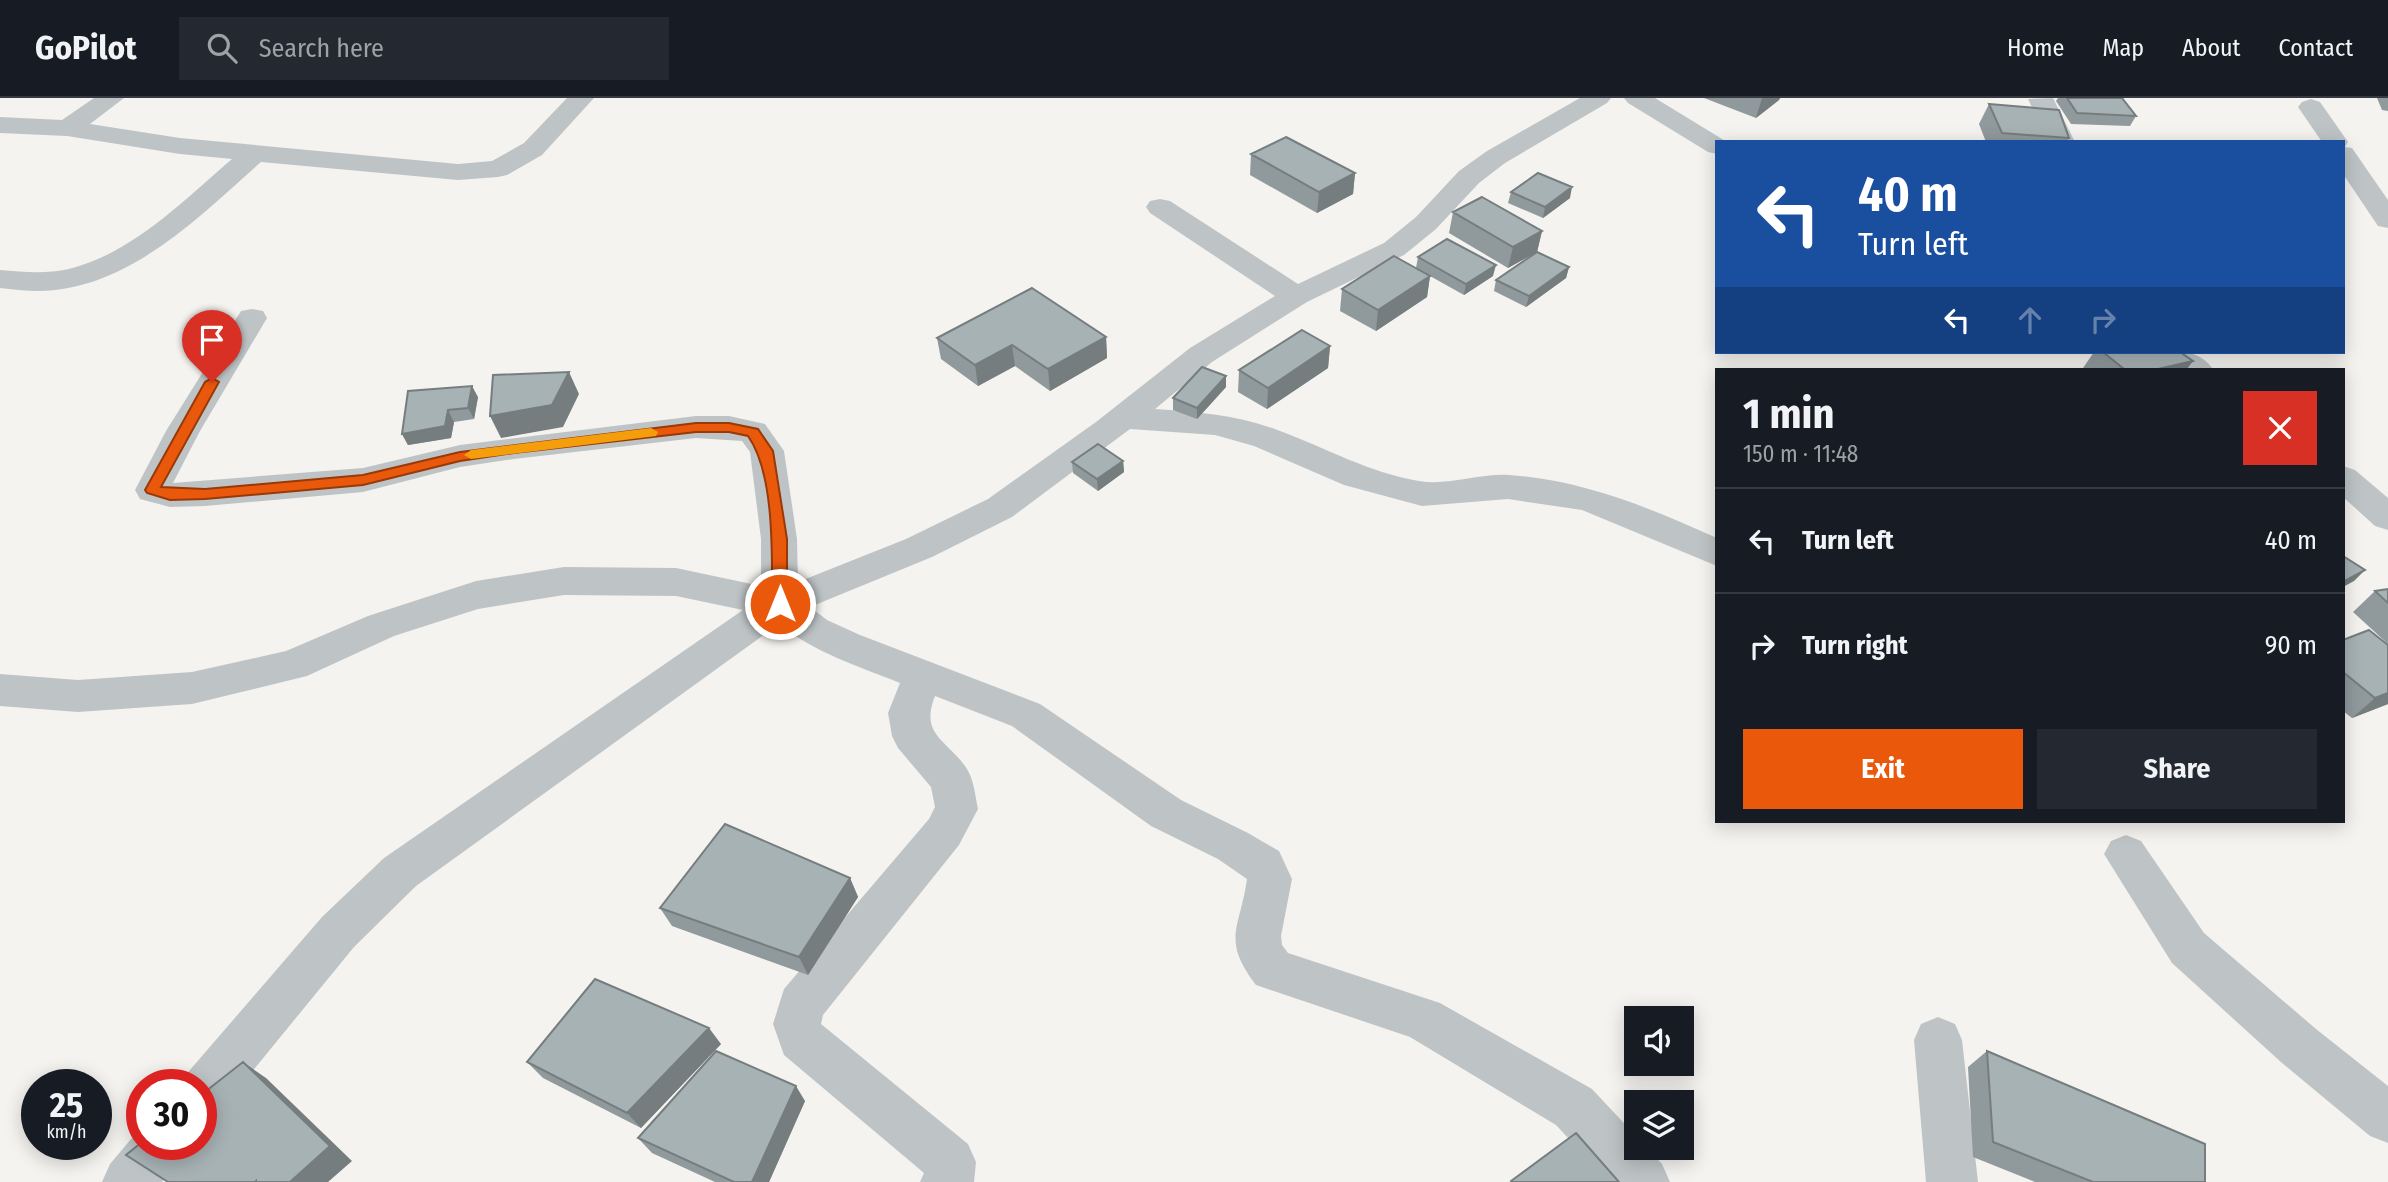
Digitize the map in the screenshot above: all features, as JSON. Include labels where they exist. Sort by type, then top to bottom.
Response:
[{"type":"street","points":[[67,128],[111,98]]},
{"type":"street","points":[[0,125],[67,128],[180,146],[458,172],[498,169],[533,149],[581,98]]},
{"type":"street","points":[[217,1076],[338,932],[400,872],[780,604],[919,548],[1000,508],[1122,418],[1201,355],[1296,296],[1394,248],[1426,223],[1469,177],[1496,157],[1598,98]]},
{"type":"street","points":[[1637,98],[1715,145]]},
{"type":"street","points":[[2041,99],[2061,140]]},
{"type":"street","points":[[2311,107],[2334,140]]},
{"type":"street","points":[[0,279],[28,284],[80,277],[139,250],[255,153]]},
{"type":"street","points":[[2345,157],[2388,220]]},
{"type":"street","points":[[1160,207],[1296,296]]},
{"type":"street","points":[[251,318],[193,413],[152,490],[170,495],[205,494],[363,480],[460,456],[514,448],[696,428],[729,427],[753,432],[766,451],[779,539],[780,604]]},
{"type":"street","points":[[2175,354],[2196,368]]},
{"type":"street","points":[[1122,418],[1216,424],[1266,438],[1356,477],[1422,494],[1508,487],[1587,499],[1649,522],[1715,552]]},
{"type":"street","points":[[2346,484],[2388,517]]},
{"type":"street","points":[[0,690],[78,696],[192,688],[293,665],[381,626],[475,595],[564,581],[676,582],[780,604],[824,635],[1026,715],[1166,813],[1233,846],[1263,865],[1270,879],[1258,936],[1259,952],[1273,970],[1423,1018],[1574,1107],[1644,1182]]},
{"type":"street","points":[[923,675],[908,713],[912,736],[951,780],[957,810],[944,832],[801,1004],[797,1024],[801,1039],[950,1161],[950,1177],[946,1182]]},
{"type":"street","points":[[2126,854],[2188,948],[2299,1046],[2388,1118]]},
{"type":"street","points":[[1938,1041],[1952,1182]]},
{"type":"street","points":[[128,1182],[147,1160]]},
{"type":"building","points":[[2067,98],[2122,98],[2136,116],[2077,113]]},
{"type":"building","points":[[1989,104],[2059,110],[2069,138],[2002,133]]},
{"type":"building","points":[[1286,137],[1355,173],[1319,192],[1251,154]]},
{"type":"building","points":[[1538,173],[1572,187],[1545,207],[1511,192]]},
{"type":"building","points":[[1482,197],[1542,231],[1513,247],[1453,212]]},
{"type":"building","points":[[1447,239],[1496,265],[1466,284],[1418,257]]},
{"type":"building","points":[[1537,252],[1569,267],[1529,296],[1496,280]]},
{"type":"building","points":[[1394,256],[1430,276],[1378,310],[1342,289]]},
{"type":"building","points":[[1032,288],[1106,337],[1048,369],[1012,345],[975,365],[937,338]]},
{"type":"building","points":[[1302,330],[1330,346],[1268,388],[1239,370]]},
{"type":"building","points":[[2105,354],[2183,354],[2193,361],[2162,368],[2123,368]]},
{"type":"building","points":[[1202,367],[1226,376],[1197,408],[1173,398]]},
{"type":"building","points":[[569,372],[552,405],[490,416],[493,375]]},
{"type":"building","points":[[472,386],[468,408],[448,410],[445,426],[402,434],[408,391]]},
{"type":"building","points":[[1098,444],[1123,461],[1097,479],[1072,462]]},
{"type":"building","points":[[2345,557],[2365,570],[2345,581]]},
{"type":"building","points":[[2388,589],[2388,603],[2375,591]]},
{"type":"building","points":[[2369,630],[2388,645],[2388,693],[2375,698],[2345,674],[2345,639]]},
{"type":"building","points":[[725,824],[850,878],[799,957],[660,908]]},
{"type":"building","points":[[595,979],[709,1028],[627,1113],[527,1062]]},
{"type":"building","points":[[716,1051],[796,1086],[752,1182],[734,1182],[638,1138]]},
{"type":"building","points":[[1987,1051],[2205,1144],[2205,1182],[2093,1182],[1993,1142]]},
{"type":"building","points":[[243,1062],[330,1146],[290,1182],[168,1182],[134,1160],[217,1160],[217,1082]]},
{"type":"building","points":[[1576,1133],[1619,1182],[1511,1181]]},
{"type":"slow traffic","points":[[471,455],[651,432]]},
{"type":"route","points":[[212,382],[152,490],[170,495],[205,494],[363,480],[460,456],[514,448],[696,428],[729,427],[753,432],[766,451],[772,487],[779,539],[780,604]]}]
